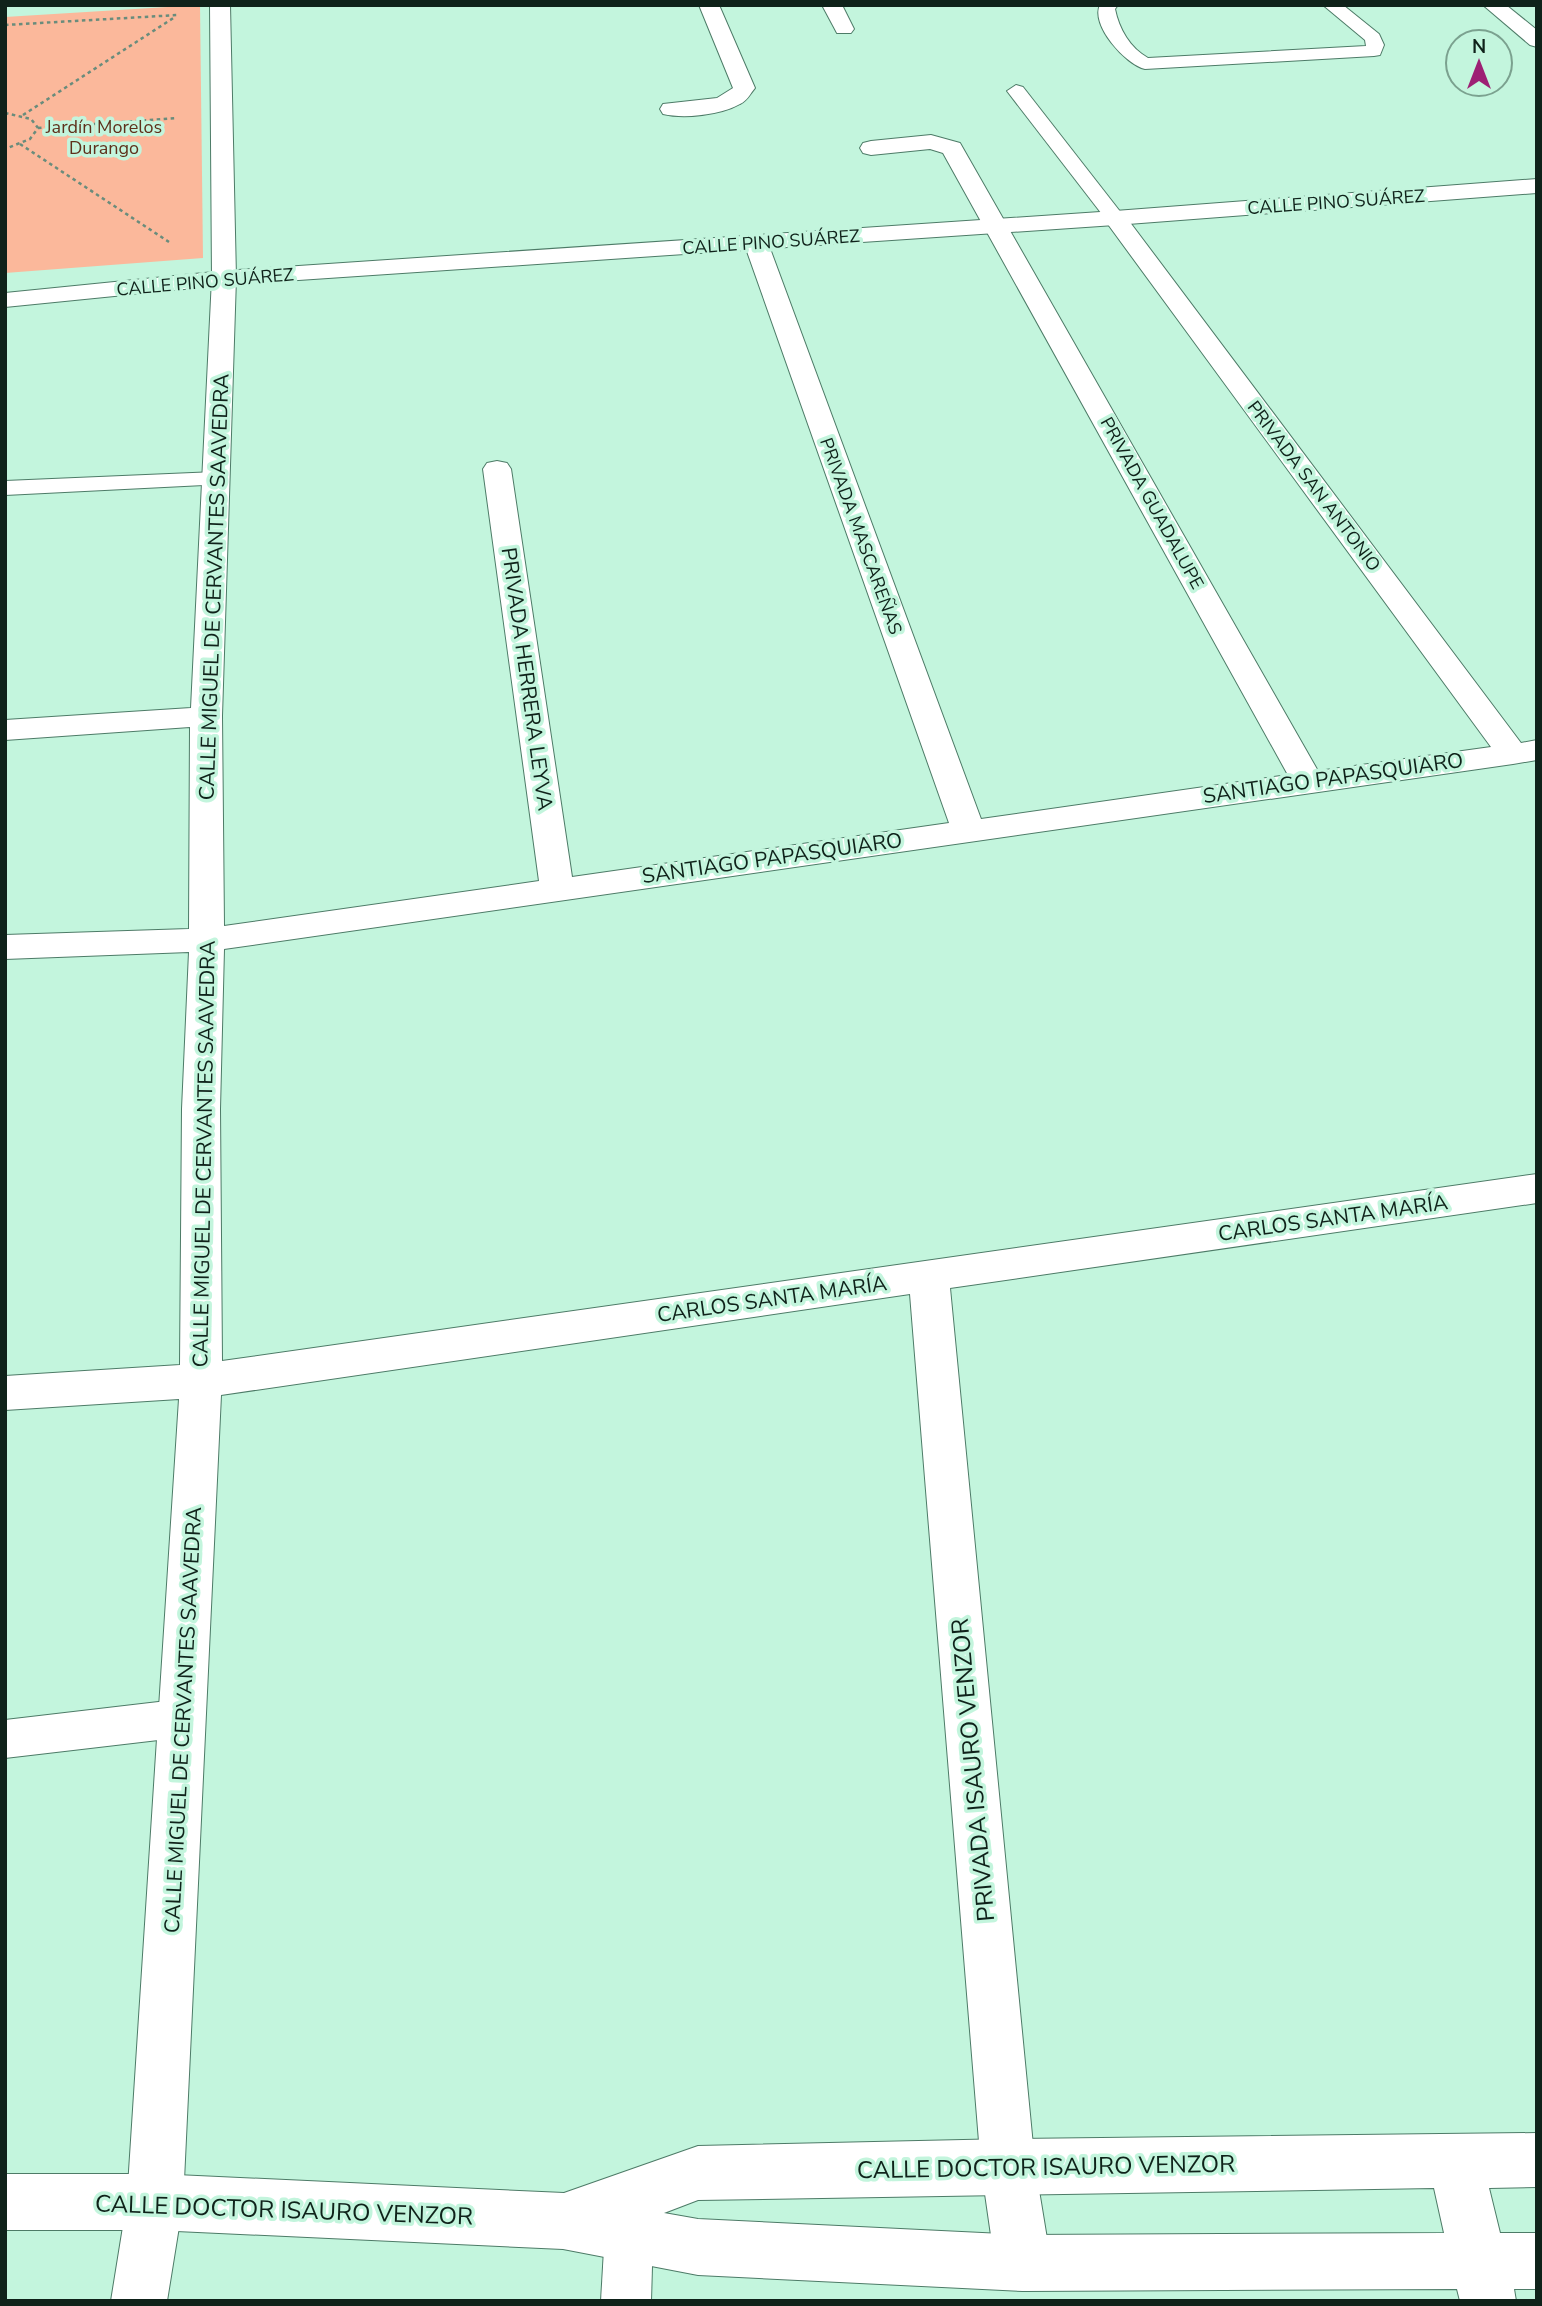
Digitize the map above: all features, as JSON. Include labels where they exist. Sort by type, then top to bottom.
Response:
[{"type":"street","name":"CALLE MIGUEL DE CERVANTES SAAVEDRA","points":[[139,2301],[155,2202],[201,1381],[201,1109],[207,940],[206,716],[225,278],[220,5]]},
{"type":"street","points":[[671,109],[720,103],[742,94],[744,88],[709,5]]},
{"type":"street","points":[[832,5],[844,29]]},
{"type":"street","points":[[1493,5],[1537,41]]},
{"type":"street","name":"PRIVADA GUADALUPE","points":[[871,148],[930,142],[952,148],[1307,781]]},
{"type":"street","name":"CALLE PINO SUÁREZ","points":[[5,300],[225,278],[1115,218],[1537,186]]},
{"type":"street","name":"PRIVADA SAN ANTONIO","points":[[1115,218],[1525,752]]},
{"type":"street","name":"PRIVADA MASCAREÑAS","points":[[756,243],[968,830]]},
{"type":"street","name":"PRIVADA HERRERA LEYVA","points":[[497,469],[557,889]]},
{"type":"street","points":[[5,730],[206,716]]},
{"type":"street","name":"SANTIAGO PAPASQUIARO","points":[[5,947],[207,940],[1525,752]]},
{"type":"street","name":"CARLOS SANTA MARÍA","points":[[5,1393],[201,1381],[1537,1188]]},
{"type":"street","name":"PRIVADA ISAURO VENZOR","points":[[929,1277],[1008,2166],[1023,2263]]},
{"type":"street","name":"CALLE DOCTOR ISAURO VENZOR","points":[[563,2221],[698,2174],[1008,2166],[1537,2160]]},
{"type":"street","points":[[1455,2161],[1483,2282]]},
{"type":"street","name":"CALLE DOCTOR ISAURO VENZOR","points":[[5,2202],[155,2202],[563,2221],[698,2247],[1483,2282],[1537,2261]]},
{"type":"lane","points":[[1109,5],[1106,9],[1107,19],[1136,61],[1146,64],[1374,51],[1373,38],[1332,5]]},
{"type":"lane","points":[[1017,91],[1115,218]]},
{"type":"lane","points":[[5,488],[216,479]]},
{"type":"lane","points":[[5,1739],[184,1718]]},
{"type":"lane","points":[[626,2301],[629,2232]]},
{"type":"path","points":[[5,25],[178,15]]},
{"type":"path","points":[[178,15],[178,27]]},
{"type":"path","points":[[23,115],[178,15]]},
{"type":"path","points":[[5,113],[23,115],[36,123],[38,128]]},
{"type":"path","points":[[5,149],[30,139],[38,128],[178,118]]},
{"type":"path","points":[[20,144],[178,248]]},
{"type":"green space","name":"Jardín Morelos Durango","points":[[200,5],[203,258],[5,273],[5,17]]}]
